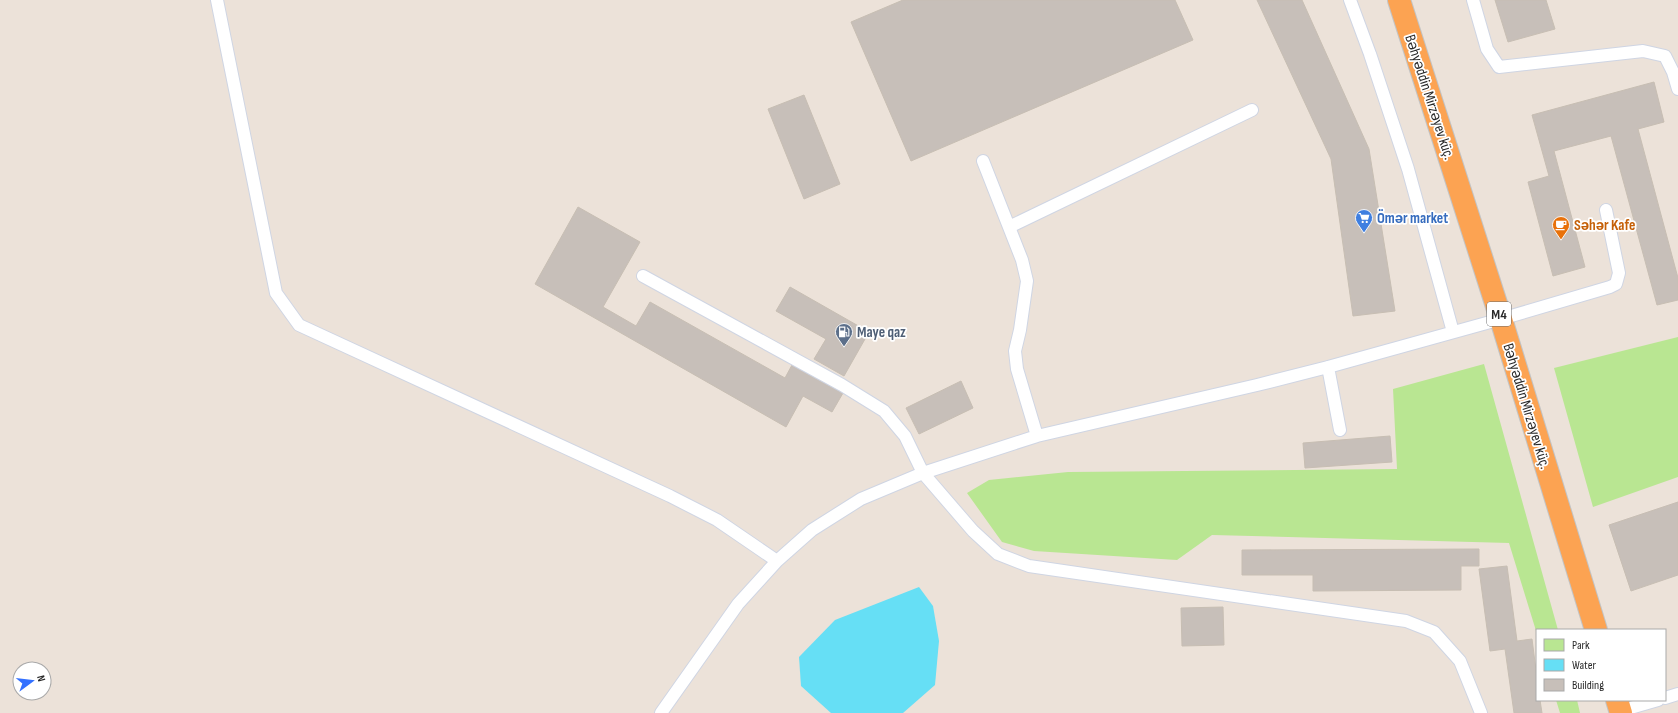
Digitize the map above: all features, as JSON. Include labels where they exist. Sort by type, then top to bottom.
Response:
[{"type":"highway","name":"Bəhyəddin Mirzəyev küç.","points":[[1399,0],[1501,319],[1596,629]]},
{"type":"lane","points":[[217,0],[276,293],[299,325],[677,500],[717,520],[777,561]]},
{"type":"lane","points":[[1350,0],[1370,54],[1408,169],[1453,332]]},
{"type":"lane","points":[[1473,0],[1487,49],[1499,67],[1643,51],[1665,56],[1673,72],[1678,89]]},
{"type":"lane","points":[[1009,227],[1252,110]]},
{"type":"lane","points":[[982,161],[1022,260],[1027,281],[1020,330],[1015,351],[1017,369],[1037,436]]},
{"type":"lane","points":[[661,713],[738,604],[777,561],[812,530],[861,499],[923,473],[1037,436],[1328,367],[1610,287],[1616,284],[1619,273],[1606,210]]},
{"type":"lane","points":[[643,276],[842,385],[884,410],[905,436],[923,473],[973,531],[998,554],[1028,566],[1406,621],[1434,632],[1460,661],[1480,713]]},
{"type":"lane","points":[[1328,367],[1340,430]]},
{"type":"lane","points":[[1666,698],[1678,694]]},
{"type":"lane","points":[[1619,708],[1653,701]]},
{"type":"green space","points":[[1678,337],[1678,477],[1593,507],[1554,368]]},
{"type":"green space","points":[[1484,364],[1558,629],[1536,629],[1536,631],[1509,543],[1212,535],[1177,560],[1034,551],[1002,542],[967,493],[989,480],[1068,472],[1397,469],[1393,389]]},
{"type":"green space","points":[[1556,701],[1577,701],[1580,713],[1560,713]]},
{"type":"water","points":[[919,587],[933,606],[939,641],[935,685],[903,713],[831,713],[801,686],[799,657],[835,620]]},
{"type":"building","points":[[903,0],[1175,0],[1193,40],[911,161],[851,22]]},
{"type":"building","points":[[1257,0],[1302,0],[1369,149],[1395,311],[1353,316],[1331,159]]},
{"type":"building","points":[[1495,0],[1546,0],[1555,29],[1508,42]]},
{"type":"building","points":[[1654,82],[1664,122],[1638,129],[1678,278],[1678,300],[1657,305],[1611,136],[1554,151],[1585,267],[1553,276],[1528,182],[1549,176],[1532,115]]},
{"type":"building","points":[[804,95],[840,184],[804,199],[768,109]]},
{"type":"building","points":[[578,207],[640,242],[603,307],[636,326],[650,302],[785,378],[792,365],[843,393],[832,412],[803,396],[786,427],[535,284]]},
{"type":"building","points":[[790,287],[869,332],[844,376],[814,359],[826,339],[776,311]]},
{"type":"building","points":[[961,381],[973,408],[919,434],[906,408]]},
{"type":"building","points":[[1390,436],[1392,462],[1305,468],[1303,443]]},
{"type":"building","points":[[1678,502],[1678,575],[1631,591],[1609,525]]},
{"type":"building","points":[[1479,549],[1479,566],[1461,566],[1461,590],[1313,591],[1313,575],[1242,575],[1242,550]]},
{"type":"building","points":[[1507,566],[1517,641],[1532,639],[1536,670],[1536,701],[1540,701],[1542,713],[1514,713],[1505,649],[1490,651],[1479,569]]},
{"type":"building","points":[[1223,607],[1224,645],[1182,646],[1181,608]]},
{"type":"place","name":"Ömər market","points":[[1364,233]]},
{"type":"place","name":"Səhər Kafe","points":[[1561,240]]},
{"type":"place","name":"Maye qaz","points":[[844,347]]}]
